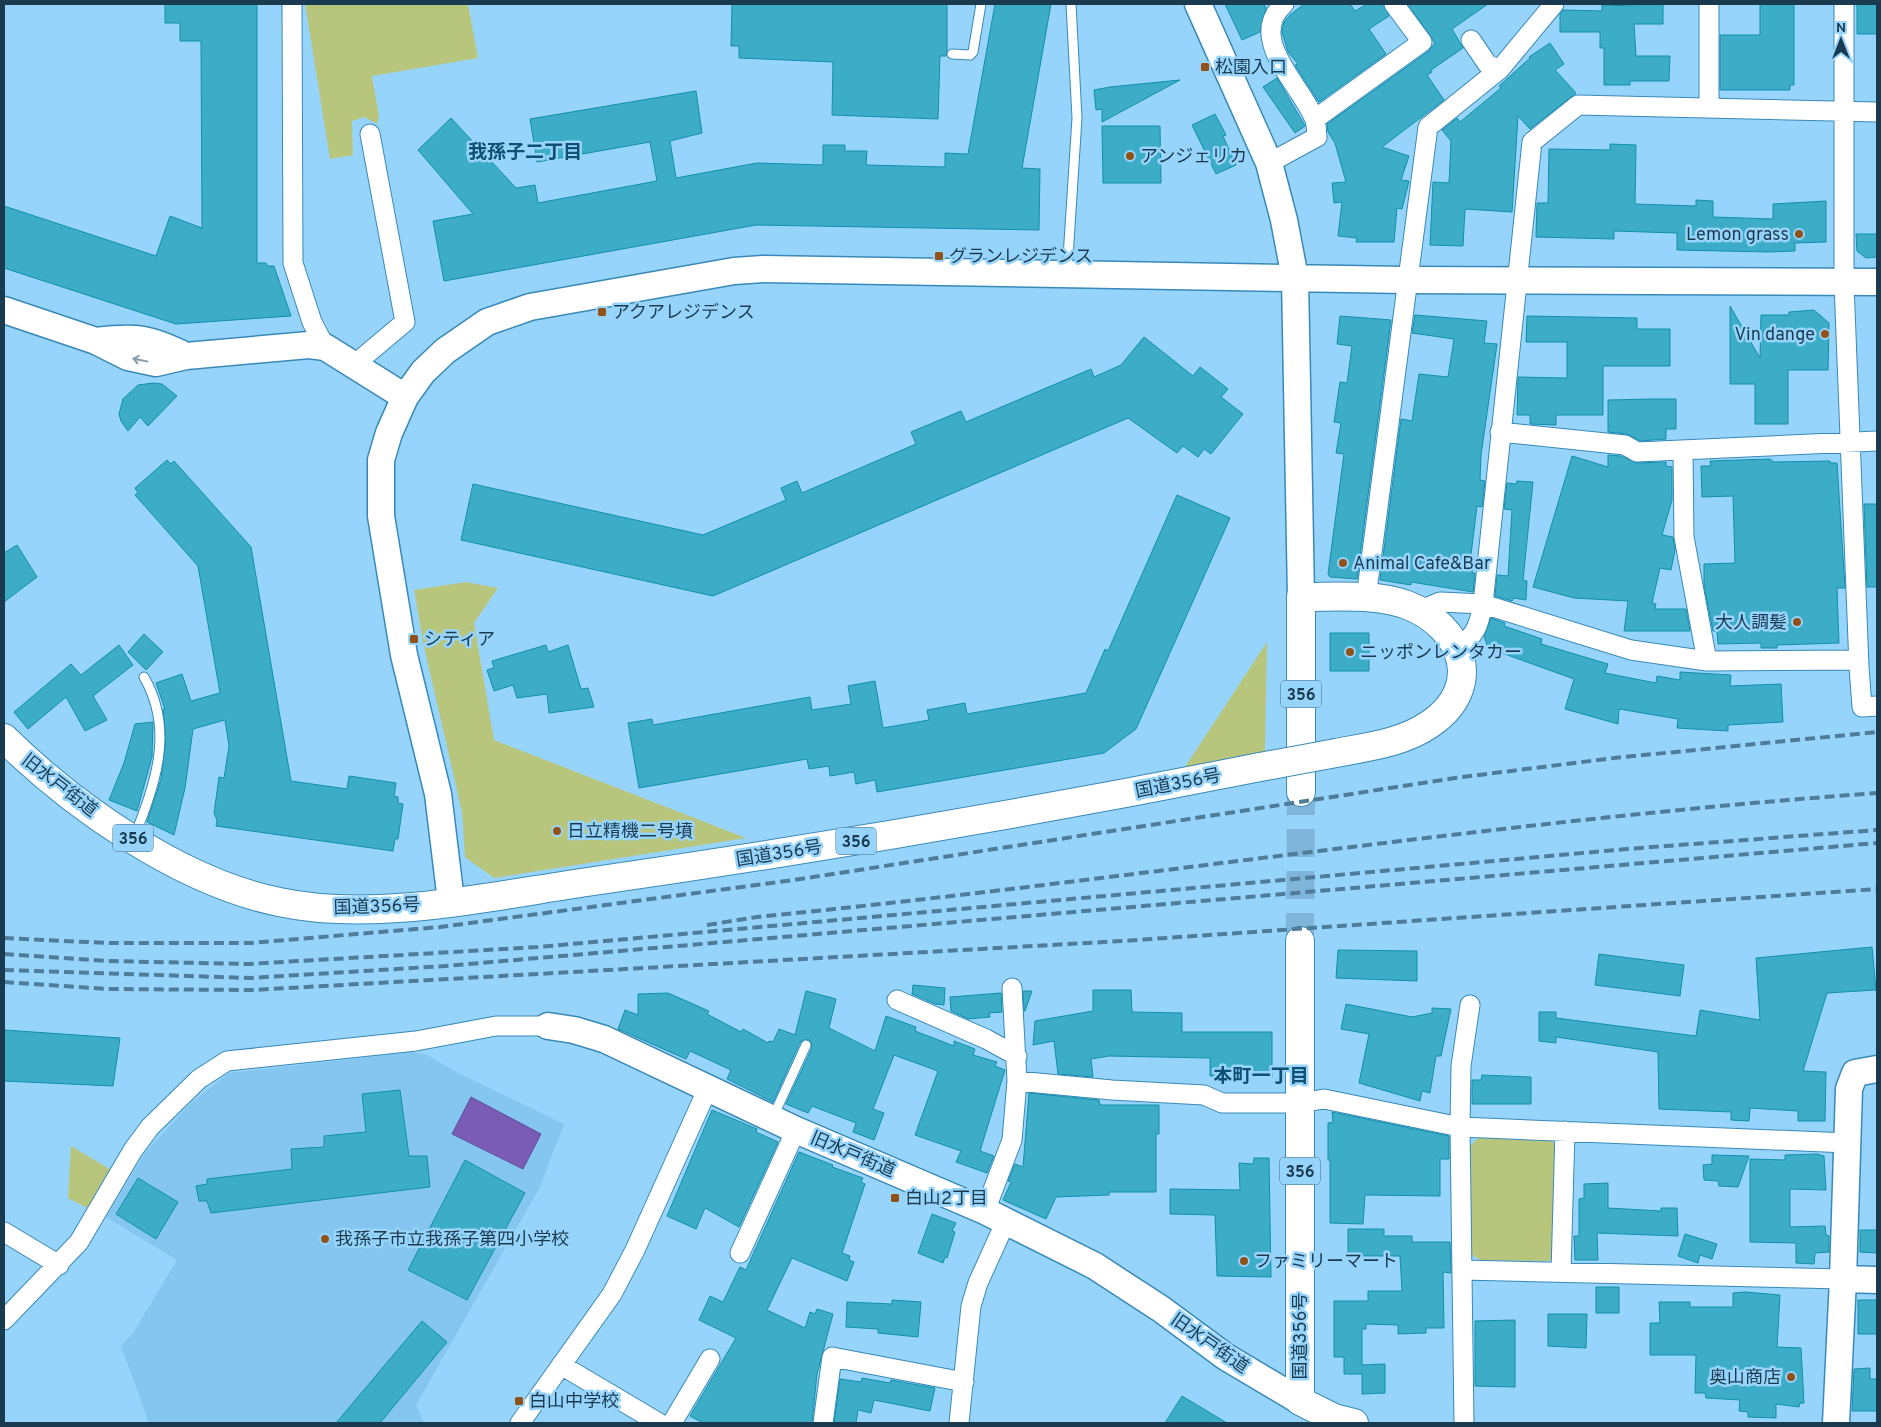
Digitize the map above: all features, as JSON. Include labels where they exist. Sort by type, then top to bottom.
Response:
[{"type":"highway","name":"国道356号","points":[[282,903],[318,908],[401,907],[921,831],[1336,754],[1406,736],[1430,724],[1441,716],[1451,704],[1461,679],[1461,662],[1457,647],[1445,629],[1430,616],[1394,601],[1366,598],[1301,597]]},
{"type":"highway","name":"356","points":[[1301,597],[1301,792]]},
{"type":"highway","name":"旧水戸街道","points":[[4,738],[40,773],[63,792],[133,838],[187,869],[218,884],[253,896],[282,903]]},
{"type":"highway","name":"国道356号","points":[[1300,941],[1300,1401],[1340,1421]]},
{"type":"street","points":[[292,4],[293,263],[312,322],[325,347]]},
{"type":"street","points":[[1198,4],[1269,163],[1284,220],[1295,278],[1301,597]]},
{"type":"street","points":[[1269,163],[1317,137],[1315,119],[1278,59],[1272,43],[1272,24],[1275,14],[1284,4]]},
{"type":"street","points":[[1315,119],[1422,42],[1394,4]]},
{"type":"street","points":[[1366,598],[1406,280],[1428,127],[1500,69],[1554,4]]},
{"type":"street","points":[[1709,4],[1709,107]]},
{"type":"street","points":[[1844,4],[1844,282],[1859,660],[1862,707],[1877,706]]},
{"type":"street","points":[[1471,40],[1488,65],[1500,69]]},
{"type":"street","points":[[1457,647],[1469,641],[1479,624],[1482,604],[1532,142],[1578,105],[1877,112]]},
{"type":"street","points":[[355,364],[405,322],[370,134]]},
{"type":"street","points":[[450,901],[438,794],[404,655],[381,516],[382,460],[389,434],[405,397],[423,372],[463,336],[487,322],[530,307],[734,271],[782,270],[1406,280],[1877,282]]},
{"type":"street","points":[[4,310],[96,341],[128,358],[156,364],[186,356],[310,345],[325,347],[405,397]]},
{"type":"street","points":[[1500,432],[1625,445],[1638,452],[1877,441]]},
{"type":"street","points":[[1683,450],[1684,537],[1706,661]]},
{"type":"street","points":[[1419,611],[1440,602],[1482,604],[1631,650],[1706,661],[1859,660]]},
{"type":"street","points":[[959,1423],[971,1306],[996,1216],[1012,1140],[1017,1056],[1012,988]]},
{"type":"street","points":[[897,1000],[986,1039],[1017,1056]]},
{"type":"street","points":[[1464,1423],[1460,1127],[1461,1066],[1470,1005]]},
{"type":"street","points":[[4,1320],[59,1265],[79,1242],[132,1150],[150,1127],[199,1079],[227,1061],[416,1041],[496,1026],[548,1026]]},
{"type":"street","name":"旧水戸街道","points":[[548,1026],[574,1030],[604,1039],[796,1130],[996,1216],[1095,1266],[1161,1309],[1226,1357],[1300,1401]]},
{"type":"street","points":[[1836,1423],[1849,1089],[1854,1073],[1877,1069]]},
{"type":"street","points":[[1017,1081],[1112,1090],[1204,1095],[1222,1103],[1300,1103],[1324,1099],[1460,1127],[1848,1143]]},
{"type":"street","points":[[525,1419],[612,1294],[635,1250],[708,1088]]},
{"type":"street","points":[[740,1253],[796,1130]]},
{"type":"street","points":[[1561,1272],[1565,1131]]},
{"type":"street","points":[[4,1232],[59,1265]]},
{"type":"street","points":[[1462,1270],[1877,1280]]},
{"type":"street","points":[[824,1423],[832,1356],[964,1382]]},
{"type":"street","points":[[672,1423],[710,1359]]},
{"type":"street","points":[[561,1365],[659,1423]]},
{"type":"lane","points":[[952,54],[970,55],[974,52],[981,4]]},
{"type":"lane","points":[[1067,275],[1077,118],[1071,4]]},
{"type":"lane","points":[[133,838],[145,808],[161,749],[158,713],[151,689],[144,677]]},
{"type":"lane","points":[[772,1119],[806,1045]]},
{"type":"shaded area","name":"我孫子市立我孫子第四小学校","points":[[412,1052],[427,1055],[458,1073],[564,1124],[540,1187],[416,1405],[424,1423],[149,1423],[121,1346],[133,1333],[177,1260],[106,1217],[146,1151],[191,1103],[229,1073]]},
{"type":"shaded area","points":[[471,1097],[541,1134],[523,1169],[452,1134]]},
{"type":"green space","points":[[305,4],[468,4],[478,58],[372,76],[379,116],[377,124],[364,117],[352,121],[353,155],[330,159]]},
{"type":"green space","points":[[466,582],[498,588],[474,623],[494,740],[746,838],[494,878],[465,857],[462,812],[424,647],[414,590]]},
{"type":"green space","points":[[1267,642],[1265,752],[1183,770]]},
{"type":"green space","points":[[1478,1138],[1552,1141],[1559,1150],[1556,1255],[1549,1261],[1480,1260],[1472,1255],[1470,1146]]},
{"type":"green space","points":[[71,1146],[113,1171],[91,1210],[68,1198]]},
{"type":"building","points":[[165,4],[257,4],[257,263],[266,263],[267,266],[274,266],[291,316],[176,324],[4,268],[4,206],[156,256],[170,216],[202,228],[201,41],[180,41],[180,23],[165,23]]},
{"type":"building","points":[[732,4],[947,4],[947,50],[946,56],[940,56],[938,119],[832,115],[833,62],[739,58],[739,46],[731,46]]},
{"type":"building","points":[[995,4],[1051,4],[1022,168],[1040,169],[1039,230],[756,225],[444,281],[433,221],[473,214],[418,150],[451,118],[516,188],[535,185],[538,203],[657,181],[650,142],[537,162],[530,119],[696,91],[702,133],[670,141],[676,178],[757,163],[823,165],[823,145],[845,145],[845,151],[867,151],[866,165],[945,167],[945,153],[968,154]]},
{"type":"building","points":[[1225,4],[1264,4],[1266,8],[1260,32],[1242,40]]},
{"type":"building","points":[[1304,4],[1350,4],[1355,11],[1367,4],[1383,4],[1389,16],[1369,29],[1386,54],[1319,102],[1295,65],[1298,64],[1288,52],[1282,32],[1284,22]]},
{"type":"building","points":[[1408,4],[1488,4],[1452,29],[1463,48],[1431,70],[1432,72],[1427,75],[1444,100],[1382,147],[1409,156],[1401,180],[1409,181],[1402,209],[1397,208],[1394,242],[1356,242],[1357,238],[1338,236],[1342,202],[1334,203],[1332,183],[1346,182],[1335,143],[1328,132],[1327,124],[1429,51],[1435,43]]},
{"type":"building","points":[[1636,4],[1663,4],[1663,24],[1634,24],[1636,56],[1670,56],[1669,81],[1630,81],[1630,85],[1604,85],[1604,48],[1600,48],[1600,32],[1560,32],[1560,14],[1563,10],[1602,11],[1602,5],[1636,6]]},
{"type":"building","points":[[1760,4],[1794,4],[1794,85],[1790,85],[1790,90],[1720,90],[1720,35],[1760,35]]},
{"type":"building","points":[[1857,4],[1877,4],[1877,34],[1857,34]]},
{"type":"building","points":[[1550,43],[1564,64],[1555,70],[1576,93],[1530,129],[1518,116],[1512,212],[1465,209],[1463,246],[1430,245],[1433,182],[1449,183],[1451,141],[1442,130],[1457,118],[1460,122],[1501,88],[1499,86],[1529,57]]},
{"type":"building","points":[[1277,78],[1305,126],[1295,133],[1263,87]]},
{"type":"building","points":[[1180,80],[1102,122],[1102,109],[1096,110],[1094,90]]},
{"type":"building","points":[[1215,114],[1226,135],[1223,136],[1236,165],[1216,174],[1192,125]]},
{"type":"building","points":[[1102,126],[1160,126],[1161,183],[1103,183]]},
{"type":"building","points":[[1610,144],[1636,145],[1635,204],[1696,206],[1696,200],[1713,201],[1713,217],[1773,219],[1773,204],[1826,201],[1826,242],[1795,243],[1795,251],[1769,252],[1677,250],[1677,233],[1614,231],[1614,239],[1536,237],[1537,203],[1548,203],[1549,149],[1610,150]]},
{"type":"building","points":[[1856,234],[1877,234],[1877,257],[1866,258],[1857,251]]},
{"type":"building","points":[[1730,306],[1760,358],[1761,315],[1789,315],[1789,312],[1814,310],[1829,323],[1828,370],[1788,370],[1788,424],[1755,424],[1755,384],[1730,384]]},
{"type":"building","points":[[1415,315],[1487,321],[1484,343],[1497,344],[1481,455],[1480,480],[1485,481],[1482,507],[1477,506],[1470,563],[1474,563],[1472,573],[1475,573],[1473,592],[1411,582],[1411,585],[1380,580],[1401,419],[1412,421],[1419,374],[1448,377],[1454,339],[1412,333]]},
{"type":"building","points":[[1340,316],[1391,320],[1357,579],[1330,577],[1328,574],[1344,454],[1336,453],[1341,423],[1334,422],[1340,382],[1347,383],[1352,346],[1337,344]]},
{"type":"building","points":[[1527,316],[1637,318],[1637,329],[1670,329],[1670,366],[1603,366],[1603,415],[1556,415],[1556,425],[1530,424],[1530,415],[1517,415],[1518,377],[1567,378],[1567,342],[1526,342]]},
{"type":"building","points":[[1144,337],[1193,376],[1200,367],[1228,389],[1221,397],[1243,414],[1211,454],[1204,449],[1198,457],[1183,446],[1177,453],[1128,418],[713,596],[461,540],[473,484],[703,535],[786,500],[781,488],[797,481],[802,493],[916,444],[911,432],[961,411],[966,422],[1091,369],[1094,377],[1121,365]]},
{"type":"building","points":[[162,384],[177,396],[148,426],[140,417],[128,431],[121,421],[119,414],[123,399],[138,385]]},
{"type":"building","points":[[1676,399],[1676,429],[1666,429],[1666,439],[1640,441],[1627,434],[1608,432],[1608,400]]},
{"type":"building","points":[[1608,455],[1621,456],[1637,463],[1666,462],[1666,466],[1672,467],[1672,500],[1662,535],[1673,537],[1675,550],[1671,570],[1660,568],[1652,603],[1656,604],[1655,609],[1686,609],[1690,631],[1624,631],[1628,601],[1574,598],[1533,587],[1572,456],[1608,467]]},
{"type":"building","points":[[1770,459],[1774,462],[1830,461],[1830,463],[1837,463],[1845,588],[1837,588],[1839,643],[1777,645],[1777,648],[1761,648],[1761,643],[1718,644],[1717,631],[1713,631],[1704,586],[1704,564],[1735,563],[1733,496],[1702,497],[1701,466],[1711,466],[1710,461]]},
{"type":"building","points":[[167,460],[171,464],[174,461],[251,547],[291,781],[347,789],[349,776],[396,783],[394,796],[398,797],[398,803],[403,804],[398,839],[395,839],[393,851],[216,826],[217,820],[214,813],[219,777],[224,778],[229,746],[225,720],[193,729],[185,788],[174,835],[147,822],[161,779],[166,738],[163,709],[165,709],[156,683],[182,674],[191,701],[220,693],[198,566],[135,495],[138,493],[135,488]]},
{"type":"building","points":[[1517,481],[1533,482],[1523,580],[1527,581],[1526,600],[1514,598],[1512,601],[1495,596],[1497,575],[1508,576],[1512,510],[1504,509],[1507,483],[1516,484]]},
{"type":"building","points":[[1177,495],[1230,518],[1136,729],[1104,753],[877,792],[875,780],[856,784],[854,772],[830,776],[829,766],[809,769],[807,759],[639,788],[628,723],[652,719],[653,725],[810,697],[812,710],[851,704],[848,686],[875,681],[883,728],[929,720],[927,710],[965,703],[967,714],[1086,693],[1105,649],[1108,651]]},
{"type":"building","points":[[1864,504],[1877,504],[1877,587],[1867,587]]},
{"type":"building","points":[[17,545],[37,577],[4,602],[4,553]]},
{"type":"building","points":[[1491,618],[1505,623],[1504,626],[1542,639],[1541,644],[1608,664],[1605,673],[1656,683],[1657,676],[1680,680],[1680,672],[1731,675],[1730,686],[1781,684],[1783,722],[1728,725],[1728,731],[1677,728],[1678,719],[1619,709],[1618,724],[1565,709],[1574,679],[1488,648],[1484,636]]},
{"type":"building","name":"ニッポンレンタカー","points":[[1330,633],[1369,633],[1369,671],[1330,671]]},
{"type":"building","points":[[144,634],[163,652],[146,670],[128,652]]},
{"type":"building","points":[[119,645],[133,665],[93,696],[107,720],[85,731],[66,697],[28,729],[14,712],[71,664],[81,675]]},
{"type":"building","points":[[546,645],[548,652],[568,645],[581,689],[588,688],[594,707],[549,713],[547,694],[517,698],[513,685],[494,691],[487,670],[494,668],[492,661]]},
{"type":"building","points":[[153,722],[152,757],[137,811],[109,800],[124,763],[135,724]]},
{"type":"building","points":[[1872,947],[1876,990],[1827,993],[1803,1071],[1826,1072],[1825,1121],[1798,1121],[1798,1111],[1750,1108],[1749,1121],[1731,1120],[1731,1112],[1659,1109],[1658,1052],[1556,1037],[1556,1043],[1539,1041],[1539,1012],[1556,1012],[1556,1018],[1696,1036],[1700,1010],[1760,1020],[1756,958]]},
{"type":"building","points":[[1338,950],[1417,951],[1417,981],[1336,978]]},
{"type":"building","points":[[1599,954],[1684,965],[1680,996],[1595,985]]},
{"type":"building","points":[[913,985],[945,988],[944,1005],[935,1004],[912,994]]},
{"type":"building","points":[[1093,990],[1131,990],[1132,1012],[1182,1013],[1182,1032],[1272,1032],[1272,1077],[1210,1076],[1210,1058],[1109,1056],[1091,1059],[1093,1077],[1058,1074],[1054,1041],[1033,1045],[1035,1021],[1093,1011]]},
{"type":"building","points":[[806,991],[836,999],[829,1028],[875,1051],[886,1016],[916,1027],[915,1031],[954,1046],[954,1041],[975,1049],[973,1055],[997,1062],[995,1066],[1005,1070],[980,1151],[994,1156],[987,1173],[956,1162],[961,1151],[915,1135],[938,1071],[894,1055],[873,1109],[884,1113],[874,1140],[853,1132],[856,1123],[812,1106],[808,1113],[786,1104],[812,1048],[811,1042],[808,1039],[800,1042],[773,1102],[727,1079],[731,1070],[690,1051],[686,1059],[618,1029],[625,1010],[638,1015],[638,994],[668,993],[709,1011],[707,1014],[741,1032],[743,1029],[768,1043],[769,1041],[773,1042],[779,1029],[795,1035]]},
{"type":"building","points":[[1023,991],[1032,991],[1025,1011],[1024,1011]]},
{"type":"building","points":[[1001,993],[1002,1012],[989,1013],[990,1017],[968,1019],[951,1011],[950,997]]},
{"type":"building","points":[[1346,1004],[1412,1017],[1432,1013],[1432,1008],[1451,1009],[1441,1056],[1436,1056],[1430,1093],[1422,1091],[1420,1101],[1359,1083],[1369,1034],[1341,1029]]},
{"type":"building","points":[[4,1030],[120,1038],[113,1086],[4,1081]]},
{"type":"building","points":[[1482,1075],[1531,1077],[1531,1104],[1472,1104],[1472,1080],[1481,1080]]},
{"type":"building","points":[[400,1090],[409,1156],[427,1156],[430,1187],[211,1213],[207,1201],[199,1201],[196,1186],[207,1184],[207,1179],[292,1169],[291,1149],[324,1147],[324,1136],[366,1132],[362,1094]]},
{"type":"building","points":[[1029,1093],[1099,1100],[1100,1105],[1159,1105],[1159,1134],[1156,1134],[1156,1192],[1109,1192],[1109,1195],[1056,1197],[1046,1219],[1003,1200],[1011,1182],[1008,1181],[1015,1164],[1023,1167]]},
{"type":"building","points":[[712,1110],[757,1129],[756,1132],[778,1142],[739,1227],[705,1208],[696,1229],[667,1216]]},
{"type":"building","points":[[1332,1112],[1449,1136],[1449,1159],[1440,1159],[1440,1196],[1365,1195],[1363,1224],[1330,1223],[1328,1123],[1333,1122]]},
{"type":"building","points":[[799,1152],[863,1178],[861,1182],[865,1184],[842,1253],[850,1256],[849,1260],[854,1262],[847,1281],[792,1258],[767,1310],[805,1328],[810,1312],[815,1314],[817,1309],[833,1314],[817,1374],[812,1423],[703,1423],[690,1416],[736,1338],[699,1320],[710,1296],[723,1302],[740,1267],[746,1270]]},
{"type":"building","points":[[1817,1154],[1824,1156],[1826,1190],[1790,1189],[1790,1227],[1825,1226],[1826,1235],[1829,1236],[1829,1252],[1815,1253],[1814,1264],[1796,1263],[1796,1243],[1750,1242],[1750,1159],[1785,1160],[1785,1155]]},
{"type":"building","points":[[1712,1155],[1749,1156],[1738,1187],[1719,1186],[1718,1181],[1704,1180],[1703,1165],[1712,1164]]},
{"type":"building","points":[[1254,1158],[1269,1158],[1271,1277],[1217,1276],[1215,1215],[1170,1214],[1170,1189],[1240,1190],[1239,1163],[1253,1164]]},
{"type":"building","points":[[465,1160],[525,1193],[467,1300],[408,1270]]},
{"type":"building","points":[[138,1178],[178,1202],[156,1239],[116,1214]]},
{"type":"building","points":[[1608,1183],[1608,1208],[1661,1211],[1661,1208],[1677,1208],[1678,1236],[1597,1233],[1598,1260],[1575,1260],[1574,1236],[1579,1236],[1579,1199],[1584,1198],[1584,1184]]},
{"type":"building","points":[[932,1214],[956,1223],[952,1231],[955,1232],[947,1258],[945,1257],[943,1263],[918,1253]]},
{"type":"building","points":[[1348,1229],[1384,1229],[1384,1236],[1412,1236],[1412,1242],[1450,1242],[1451,1273],[1443,1272],[1444,1328],[1426,1328],[1426,1333],[1398,1334],[1398,1325],[1366,1324],[1366,1329],[1362,1329],[1362,1365],[1385,1364],[1385,1393],[1362,1394],[1362,1374],[1344,1374],[1344,1357],[1334,1357],[1334,1301],[1368,1301],[1368,1291],[1402,1291],[1400,1256],[1348,1256]]},
{"type":"building","points":[[1860,1230],[1877,1230],[1877,1253],[1860,1252]]},
{"type":"building","points":[[1685,1234],[1717,1244],[1712,1259],[1700,1255],[1698,1263],[1678,1256]]},
{"type":"building","points":[[1596,1287],[1619,1287],[1619,1313],[1596,1313]]},
{"type":"building","points":[[1745,1292],[1780,1295],[1777,1347],[1801,1348],[1804,1403],[1800,1403],[1799,1407],[1776,1404],[1776,1418],[1748,1417],[1748,1412],[1739,1411],[1740,1400],[1706,1398],[1705,1393],[1695,1393],[1696,1355],[1650,1355],[1650,1323],[1660,1323],[1659,1302],[1690,1302],[1690,1307],[1733,1307],[1733,1293]]},
{"type":"building","points":[[892,1300],[921,1302],[918,1337],[878,1333],[878,1329],[846,1327],[847,1302],[892,1304]]},
{"type":"building","points":[[1858,1300],[1877,1300],[1877,1334],[1858,1334]]},
{"type":"building","points":[[1548,1314],[1587,1314],[1586,1348],[1548,1346]]},
{"type":"building","points":[[1515,1320],[1515,1387],[1475,1386],[1475,1321]]},
{"type":"building","points":[[422,1321],[447,1342],[380,1423],[336,1423]]},
{"type":"building","points":[[1870,1368],[1870,1379],[1877,1379],[1877,1411],[1852,1411],[1854,1369]]},
{"type":"building","points":[[862,1378],[890,1383],[891,1380],[935,1388],[930,1411],[874,1400],[871,1413],[858,1410],[856,1423],[834,1423],[840,1379],[861,1382]]},
{"type":"building","points":[[1182,1396],[1227,1423],[1165,1423]]},
{"type":"tunnel","points":[[1300,941],[1301,792]]},
{"type":"railway","points":[[4,938],[107,943],[250,943],[440,927],[794,880],[1455,778],[1614,758],[1877,732]]},
{"type":"railway","points":[[707,925],[757,917],[1037,886],[1456,834],[1737,805],[1877,793]]},
{"type":"railway","points":[[4,954],[107,961],[248,964],[538,947],[1627,849],[1877,830]]},
{"type":"railway","points":[[4,970],[250,978],[445,966],[1877,843]]},
{"type":"railway","points":[[4,982],[107,989],[253,990],[1122,941],[1877,889]]},
{"type":"place","name":"松園入口","points":[[1205,67]]},
{"type":"place","name":"アンジェリカ","points":[[1130,156]]},
{"type":"place","name":"Lemon grass","points":[[1799,234]]},
{"type":"place","name":"グランレジデンス","points":[[939,256]]},
{"type":"place","name":"アクアレジデンス","points":[[602,312]]},
{"type":"place","name":"Vin dange","points":[[1825,334]]},
{"type":"place","name":"Animal Cafe&Bar","points":[[1343,563]]},
{"type":"place","name":"大人調髪","points":[[1797,622]]},
{"type":"place","name":"シティア","points":[[414,639]]},
{"type":"place","name":"ニッポンレンタカー","points":[[1350,652]]},
{"type":"place","name":"日立精機二号墳","points":[[557,831]]},
{"type":"place","name":"白山2丁目","points":[[895,1198]]},
{"type":"place","name":"我孫子市立我孫子第四小学校","points":[[325,1239]]},
{"type":"place","name":"ファミリーマート","points":[[1244,1261]]},
{"type":"place","name":"奥山商店","points":[[1791,1377]]},
{"type":"place","name":"白山中学校","points":[[519,1401]]},
{"type":"district","name":"我孫子二丁目","points":[[525,151]]},
{"type":"district","name":"本町一丁目","points":[[1261,1075]]}]
